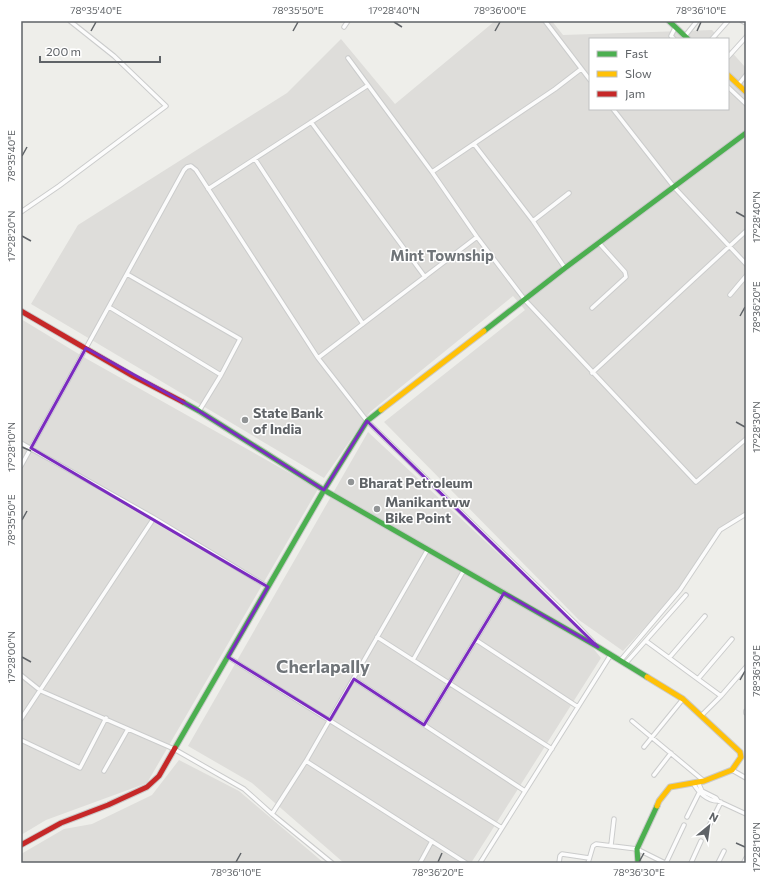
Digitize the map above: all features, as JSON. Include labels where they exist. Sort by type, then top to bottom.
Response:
[{"type":"street","points":[[21,212],[59,186],[166,106],[114,56],[70,21]]},
{"type":"street","points":[[344,27],[348,21]]},
{"type":"street","points":[[545,21],[589,79]]},
{"type":"street","points":[[668,21],[686,37],[697,21]]},
{"type":"street","points":[[713,38],[728,21]]},
{"type":"street","points":[[742,21],[746,23]]},
{"type":"street","points":[[673,38],[671,36],[675,28]]},
{"type":"street","points":[[729,56],[746,37]]},
{"type":"street","points":[[348,58],[525,300],[696,482],[746,439]]},
{"type":"street","points":[[432,172],[555,89],[581,69]]},
{"type":"street","points":[[729,76],[746,92]]},
{"type":"street","points":[[738,85],[746,76]]},
{"type":"street","points":[[208,189],[367,86]]},
{"type":"street","points":[[729,88],[746,104]]},
{"type":"street","points":[[613,110],[674,187],[746,264]]},
{"type":"street","points":[[311,122],[425,277]]},
{"type":"street","points":[[21,845],[61,823],[108,805],[147,787],[159,776],[324,490],[367,421],[565,268],[746,133]]},
{"type":"street","points":[[474,144],[533,221],[565,268]]},
{"type":"street","points":[[255,159],[363,324]]},
{"type":"street","points":[[21,466],[184,170],[187,167],[194,168],[318,358],[367,421],[598,647]]},
{"type":"street","points":[[533,221],[569,193]]},
{"type":"street","points":[[592,373],[746,231]]},
{"type":"street","points":[[318,358],[477,236]]},
{"type":"street","points":[[592,308],[626,277],[625,272],[599,243]]},
{"type":"street","points":[[127,274],[240,339],[221,375],[199,411]]},
{"type":"street","points":[[730,295],[746,276]]},
{"type":"street","points":[[109,307],[221,375]]},
{"type":"street","points":[[21,311],[199,411],[324,490],[598,647],[610,656],[683,699],[744,756],[741,757],[732,770],[704,781],[670,788],[659,801],[637,849],[638,863]]},
{"type":"street","points":[[21,443],[154,518],[268,587]]},
{"type":"street","points":[[620,661],[680,590],[720,530],[746,514]]},
{"type":"street","points":[[21,719],[154,518]]},
{"type":"street","points":[[272,814],[306,761],[428,549]]},
{"type":"street","points":[[413,660],[464,570]]},
{"type":"street","points":[[424,725],[504,593]]},
{"type":"street","points":[[625,664],[686,595]]},
{"type":"street","points":[[669,658],[705,616]]},
{"type":"street","points":[[377,637],[552,749]]},
{"type":"street","points":[[698,679],[732,639]]},
{"type":"street","points":[[476,640],[578,707]]},
{"type":"street","points":[[646,641],[722,696]]},
{"type":"street","points":[[480,863],[610,656]]},
{"type":"street","points":[[228,657],[502,828]]},
{"type":"street","points":[[702,716],[722,696],[746,667]]},
{"type":"street","points":[[21,675],[41,690],[174,749],[244,788],[272,814],[332,863]]},
{"type":"street","points":[[354,679],[525,791]]},
{"type":"street","points":[[644,747],[683,699]]},
{"type":"street","points":[[21,740],[80,768],[106,718]]},
{"type":"street","points":[[632,721],[704,781]]},
{"type":"street","points":[[104,772],[128,729]]},
{"type":"street","points":[[654,775],[671,753]]},
{"type":"street","points":[[306,761],[466,863]]},
{"type":"street","points":[[732,770],[746,778]]},
{"type":"street","points":[[696,783],[700,793],[715,801],[720,801]]},
{"type":"street","points":[[696,783],[702,791],[746,814]]},
{"type":"street","points":[[688,817],[700,793]]},
{"type":"street","points":[[706,832],[720,801]]},
{"type":"street","points":[[611,845],[614,819]]},
{"type":"street","points":[[588,863],[594,845],[611,845],[637,849],[666,863],[684,825]]},
{"type":"street","points":[[420,863],[432,841]]},
{"type":"street","points":[[691,863],[702,841]]},
{"type":"street","points":[[718,863],[724,851]]},
{"type":"street","points":[[559,863],[560,856],[562,854],[589,858]]},
{"type":"highlighted area","points":[[86,348],[199,411],[324,490],[367,421],[598,647],[504,593],[424,725],[354,679],[330,720],[228,657],[268,587],[31,448]]},
{"type":"shaded area","points":[[495,21],[552,21],[563,35],[712,30],[719,38],[589,38],[589,110],[729,110],[729,49],[746,68],[746,513],[719,529],[686,583],[623,651],[579,620],[384,422],[525,310],[513,296],[370,412],[324,478],[31,304],[78,225],[287,93],[341,39],[395,104]]},
{"type":"shaded area","points":[[21,319],[87,359],[318,489],[147,783],[46,820],[21,835]]},
{"type":"shaded area","points":[[368,432],[572,622],[601,658],[471,863],[344,863],[252,783],[188,746]]},
{"type":"shaded area","points":[[179,760],[239,791],[324,863],[21,863],[21,854],[64,829],[92,824],[152,795]]},
{"type":"traffic: fast","points":[[669,21],[687,38]]},
{"type":"traffic: fast","points":[[484,331],[565,268],[746,133]]},
{"type":"traffic: fast","points":[[183,402],[324,490],[598,647],[647,677]]},
{"type":"traffic: fast","points":[[175,748],[324,490],[367,421],[381,410]]},
{"type":"traffic: fast","points":[[638,863],[637,849],[657,806]]},
{"type":"traffic: slow","points":[[729,76],[746,92]]},
{"type":"traffic: slow","points":[[381,410],[484,331]]},
{"type":"traffic: slow","points":[[647,677],[683,699],[740,752],[741,757],[732,770],[704,781],[670,787],[657,806]]},
{"type":"traffic: jam","points":[[21,311],[133,376],[183,402]]},
{"type":"traffic: jam","points":[[21,845],[61,823],[108,805],[147,787],[159,776],[175,748]]},
{"type":"place","name":"State Bank of India","points":[[245,420]]},
{"type":"place","name":"Bharat Petroleum","points":[[351,482]]},
{"type":"place","name":"Manikantww Bike Point","points":[[377,509]]},
{"type":"district","name":"Mint Township","points":[[442,255]]},
{"type":"district","name":"Cherlapally","points":[[323,666]]}]
